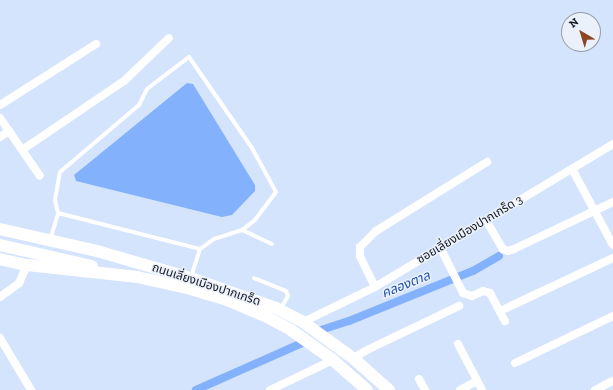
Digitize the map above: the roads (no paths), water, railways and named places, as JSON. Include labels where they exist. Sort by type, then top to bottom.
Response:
[{"type":"main road","name":"ถนนเลี่ยงเมืองปากเกร็ด","points":[[0,229],[135,262],[230,290],[280,310],[303,322],[353,358],[389,390]]},
{"type":"main road","points":[[0,238],[87,255],[135,262]]},
{"type":"main road","points":[[0,245],[137,277]]},
{"type":"main road","name":"ถนนเลี่ยงเมืองปากเกร็ด","points":[[0,259],[27,265],[137,277],[201,292],[227,300],[261,314],[291,330],[334,360],[367,390]]},
{"type":"street","points":[[22,150],[124,81],[169,38]]},
{"type":"street","points":[[0,105],[96,44]]},
{"type":"street","points":[[0,118],[40,176]]},
{"type":"street","points":[[0,137],[10,131]]},
{"type":"street","name":"ซอยเลี่ยงเมืองปากเกร็ด 3","points":[[303,322],[375,287],[613,144]]},
{"type":"street","points":[[375,287],[360,256],[360,247],[376,231],[486,162]]},
{"type":"street","points":[[572,169],[613,245]]},
{"type":"street","points":[[486,220],[504,249],[508,251],[613,202]]},
{"type":"street","points":[[441,248],[463,293],[472,296],[483,291],[487,291],[493,296],[505,322]]},
{"type":"street","points":[[500,311],[613,258]]},
{"type":"street","points":[[0,297],[18,283],[27,265]]},
{"type":"street","points":[[353,358],[369,348],[459,306]]},
{"type":"street","points":[[515,363],[613,316]]},
{"type":"street","points":[[0,338],[30,390]]},
{"type":"street","points":[[458,344],[482,390]]},
{"type":"street","points":[[270,390],[334,360]]},
{"type":"street","points":[[419,378],[425,390]]},
{"type":"street","points":[[460,390],[477,381]]},
{"type":"street","points":[[597,390],[613,381]]},
{"type":"lane","points":[[50,241],[58,213],[55,200],[60,172],[139,105],[147,88],[189,57],[252,148],[275,190],[274,196],[255,220],[242,230],[214,240],[200,249],[190,278]]},
{"type":"lane","points":[[58,213],[200,249]]},
{"type":"lane","points":[[242,230],[272,244]]},
{"type":"lane","points":[[254,278],[288,294],[280,310]]},
{"type":"water","points":[[187,83],[193,84],[255,185],[255,191],[232,215],[222,217],[76,181],[74,175]]},
{"type":"waterway","name":"คลองตาล","points":[[321,330],[349,321],[473,271],[499,256]]},
{"type":"waterway","name":"คลองตาล","points":[[196,390],[302,343]]}]
